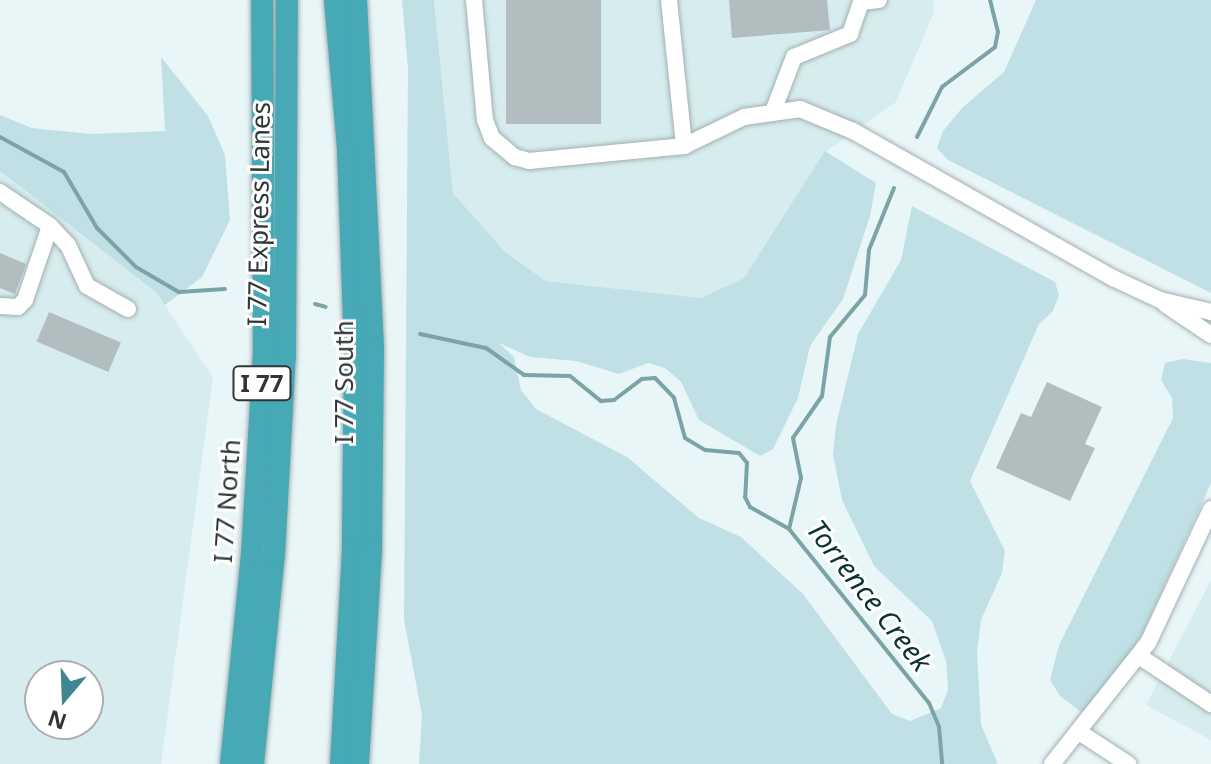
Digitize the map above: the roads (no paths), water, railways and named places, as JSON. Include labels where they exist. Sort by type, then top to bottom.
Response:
[{"type":"highway","name":"I 77 North","points":[[231,764],[252,554],[264,354],[262,0]]},
{"type":"highway","name":"I 77 Express Lanes","points":[[253,764],[274,555],[285,355],[287,0]]},
{"type":"highway","points":[[335,0],[348,149],[355,349],[353,550],[341,764]]},
{"type":"highway","name":"I 77 South","points":[[356,0],[373,349],[371,550],[358,764]]},
{"type":"street","points":[[474,0],[485,120],[492,138],[515,157],[529,161],[684,146],[774,109],[823,115],[1050,247],[1160,300],[1211,335]]},
{"type":"street","points":[[669,0],[684,146]]},
{"type":"street","points":[[774,109],[794,57],[850,34],[861,1],[879,0]]},
{"type":"street","points":[[0,192],[50,226],[74,254],[87,286],[128,309]]},
{"type":"street","points":[[0,306],[18,307],[25,300],[50,226]]},
{"type":"street","points":[[1160,300],[1211,312]]},
{"type":"street","points":[[1052,764],[1139,656],[1211,509]]},
{"type":"street","points":[[1139,656],[1211,704]]},
{"type":"street","points":[[1079,732],[1128,764]]},
{"type":"waterway","name":"Torrence Creek","points":[[917,137],[942,87],[995,47],[998,32],[990,0]]},
{"type":"waterway","points":[[0,137],[64,172],[97,228],[136,267],[179,292],[225,289]]},
{"type":"waterway","name":"Torrence Creek","points":[[894,188],[869,250],[865,295],[830,337],[822,396],[793,438],[801,478],[789,529],[929,703],[939,727],[942,764]]},
{"type":"waterway","points":[[315,304],[326,307]]},
{"type":"waterway","points":[[420,334],[486,348],[524,375],[570,376],[601,401],[614,400],[642,379],[655,378],[674,398],[685,438],[705,450],[739,453],[747,463],[745,497],[750,507],[789,529]]}]
